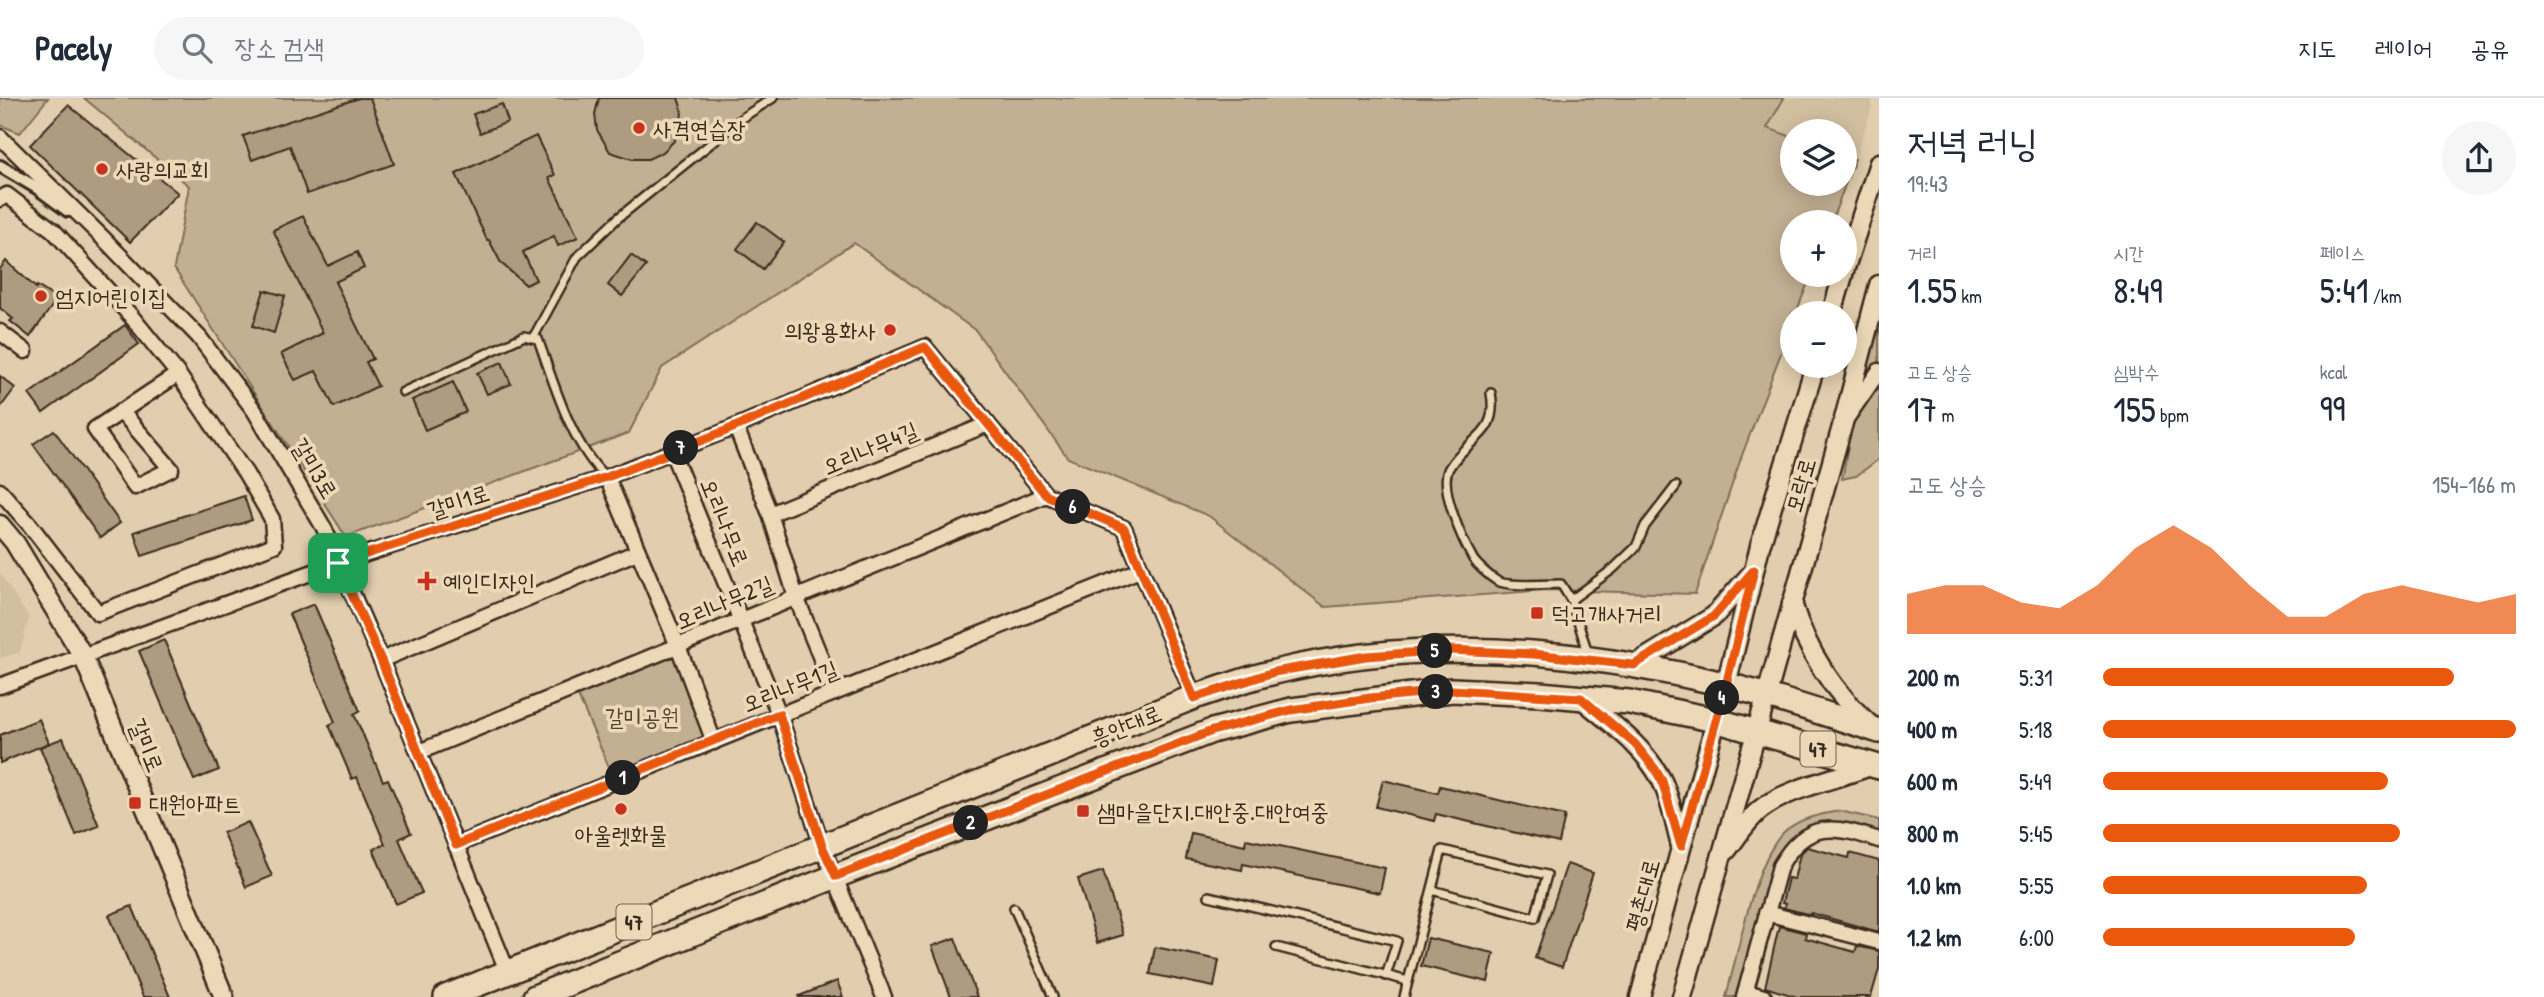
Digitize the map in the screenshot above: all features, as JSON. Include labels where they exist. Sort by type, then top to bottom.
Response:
[{"type":"main road","name":"흥안대로","points":[[446,997],[1194,698],[1274,672],[1366,656],[1450,650],[1534,654],[1634,665],[1726,685],[1877,731]]},
{"type":"main road","name":"흥안대로","points":[[535,997],[780,898],[1212,731],[1291,710],[1370,698],[1452,690],[1629,702],[1715,720],[1876,766]]},
{"type":"main road","points":[[769,868],[780,898]]},
{"type":"street","name":"갈미3로","points":[[0,137],[199,337],[254,410],[324,528],[381,660],[508,973]]},
{"type":"street","points":[[1857,232],[1879,163]]},
{"type":"street","points":[[0,166],[37,187],[104,239]]},
{"type":"street","points":[[0,199],[7,195],[54,231],[131,316],[178,374],[246,474],[272,519],[274,545],[99,613],[0,491]]},
{"type":"street","name":"모락로","points":[[1766,697],[1879,285]]},
{"type":"street","points":[[0,332],[25,351]]},
{"type":"street","name":"갈미1로","points":[[0,686],[338,563],[607,477],[736,427],[925,347],[988,424]]},
{"type":"street","points":[[1843,423],[1879,371]]},
{"type":"street","points":[[121,411],[171,469],[135,487],[95,429],[121,411],[178,374]]},
{"type":"street","name":"모락로","points":[[1726,685],[1754,570],[1811,378]]},
{"type":"street","points":[[988,424],[1046,495],[1124,528],[1194,698]]},
{"type":"street","name":"오리나무4길","points":[[769,514],[988,424]]},
{"type":"street","points":[[736,427],[769,514],[796,597],[835,693]]},
{"type":"street","name":"오리나무로","points":[[672,452],[779,714],[822,846],[884,997]]},
{"type":"street","points":[[607,477],[636,552],[678,646],[714,742]]},
{"type":"street","name":"오리나무2길","points":[[419,752],[1046,495]]},
{"type":"street","name":"갈미로","points":[[0,525],[15,543],[83,656],[224,997]]},
{"type":"street","points":[[381,660],[636,552]]},
{"type":"street","name":"오리나무1길","points":[[456,845],[1140,570]]},
{"type":"street","points":[[1634,665],[1714,616],[1754,570]]},
{"type":"street","points":[[1792,602],[1801,632],[1812,655],[1853,710],[1877,731]]},
{"type":"street","name":"평촌대로","points":[[1640,997],[1726,685]]},
{"type":"street","points":[[1682,997],[1766,697]]},
{"type":"street","points":[[1581,698],[1635,744],[1655,769],[1662,781],[1681,846]]},
{"type":"street","points":[[1720,859],[1761,809],[1790,793],[1876,766]]},
{"type":"street","points":[[1764,997],[1745,994],[1780,866],[1790,847],[1806,835],[1826,828],[1879,840]]},
{"type":"street","points":[[1766,913],[1879,942]]},
{"type":"lane","points":[[533,338],[577,257],[618,218],[745,116],[773,98]]},
{"type":"lane","points":[[402,392],[524,336],[538,339],[559,399],[591,463],[607,477]]},
{"type":"lane","points":[[1491,393],[1494,411],[1485,431],[1448,469],[1446,490],[1459,527],[1474,561],[1499,583],[1561,584],[1571,600],[1590,660]]},
{"type":"lane","points":[[1571,600],[1613,569],[1636,547],[1645,526],[1676,486]]},
{"type":"lane","points":[[1404,997],[1441,850],[1547,875],[1535,918],[1432,890]]},
{"type":"lane","points":[[1209,896],[1397,941],[1386,976]]},
{"type":"lane","points":[[1014,908],[1053,997]]},
{"type":"lane","points":[[1276,947],[1408,981]]},
{"type":"shaded area","points":[[1784,98],[1872,98],[1872,107],[1857,153],[1857,119],[1780,119],[1780,133],[1767,128]]},
{"type":"shaded area","points":[[0,573],[29,618],[20,652],[0,658]]},
{"type":"green space","points":[[0,98],[48,98],[20,133],[0,125]]},
{"type":"green space","points":[[84,98],[1784,98],[1767,128],[1780,133],[1780,196],[1841,196],[1836,210],[1780,210],[1780,287],[1806,287],[1801,301],[1780,301],[1780,356],[1741,458],[1695,594],[1546,590],[1325,607],[1209,516],[1068,458],[976,331],[854,243],[662,368],[629,433],[346,537],[174,268],[189,186]]},
{"type":"green space","points":[[1879,331],[1879,459],[1856,476],[1842,479],[1860,383],[1871,346]]},
{"type":"green space","name":"갈미공원","points":[[678,646],[714,742],[615,781],[575,689]]},
{"type":"green space","points":[[1840,811],[1879,820],[1879,837],[1804,831],[1788,843],[1777,862],[1742,997],[1726,997],[1748,908],[1764,863],[1774,844],[1785,831],[1797,823]]},
{"type":"building","points":[[359,98],[370,98],[394,164],[307,194],[290,146],[252,160],[243,136]]},
{"type":"building","name":"사격연습장","points":[[599,98],[678,98],[682,110],[681,127],[674,141],[663,152],[648,159],[632,159],[610,152],[597,130],[595,114]]},
{"type":"building","points":[[502,104],[508,122],[480,133],[473,114]]},
{"type":"building","name":"사랑의교회","points":[[68,105],[178,193],[130,242],[30,145]]},
{"type":"building","points":[[536,136],[555,175],[549,178],[578,237],[558,246],[554,236],[523,252],[536,280],[526,285],[501,263],[487,240],[456,174]]},
{"type":"building","points":[[303,216],[328,266],[357,252],[364,268],[335,282],[373,359],[366,362],[378,386],[334,407],[316,371],[295,380],[281,354],[323,333],[273,230]]},
{"type":"building","points":[[757,222],[784,242],[763,269],[737,249]]},
{"type":"building","points":[[631,255],[646,266],[622,296],[608,285]]},
{"type":"building","name":"엄지어린이집","points":[[6,261],[36,288],[37,286],[57,299],[30,337],[10,321],[13,319],[0,308],[0,269]]},
{"type":"building","points":[[264,290],[285,296],[274,333],[253,326]]},
{"type":"building","points":[[125,325],[139,344],[43,413],[29,394]]},
{"type":"building","points":[[502,362],[511,384],[487,394],[477,373]]},
{"type":"building","points":[[0,376],[15,388],[0,408]]},
{"type":"building","points":[[453,382],[466,412],[425,430],[412,400]]},
{"type":"building","points":[[54,430],[120,523],[100,538],[33,444]]},
{"type":"building","points":[[244,496],[252,520],[142,556],[134,532]]},
{"type":"building","points":[[314,604],[360,711],[354,714],[383,781],[388,779],[411,833],[399,839],[422,893],[396,904],[373,849],[385,844],[357,777],[352,779],[329,725],[335,722],[289,614]]},
{"type":"building","points":[[164,640],[219,770],[194,780],[139,651]]},
{"type":"building","points":[[39,719],[49,743],[0,763],[0,735]]},
{"type":"building","points":[[63,738],[99,826],[76,835],[40,747]]},
{"type":"building","points":[[1383,780],[1438,793],[1440,786],[1565,816],[1559,843],[1436,814],[1434,821],[1376,807]]},
{"type":"building","points":[[248,822],[272,876],[246,887],[223,833]]},
{"type":"building","points":[[1191,833],[1245,845],[1246,839],[1385,868],[1380,893],[1243,864],[1242,870],[1186,859]]},
{"type":"building","points":[[1807,847],[1849,858],[1850,853],[1879,861],[1879,932],[1784,908],[1785,904],[1782,903],[1788,878],[1794,879],[1800,854]]},
{"type":"building","points":[[1567,864],[1593,873],[1562,967],[1535,958]]},
{"type":"building","points":[[1103,871],[1123,935],[1097,943],[1078,879]]},
{"type":"building","points":[[132,906],[170,997],[143,997],[109,915]]},
{"type":"building","points":[[1779,926],[1806,933],[1805,938],[1855,952],[1857,946],[1879,951],[1879,969],[1871,997],[1797,997],[1765,987]]},
{"type":"building","points":[[955,938],[977,997],[951,997],[932,946]]},
{"type":"building","points":[[1428,938],[1494,953],[1488,982],[1421,966]]},
{"type":"building","points":[[1155,947],[1219,960],[1214,987],[1150,974]]},
{"type":"building","points":[[837,981],[843,997],[799,997],[799,996]]},
{"type":"place","name":"사격연습장","points":[[639,128]]},
{"type":"place","name":"사랑의교회","points":[[102,169]]},
{"type":"place","name":"엄지어린이집","points":[[41,296]]},
{"type":"place","name":"의왕용화사","points":[[890,330]]},
{"type":"place","name":"예인디자인","points":[[427,581]]},
{"type":"place","name":"덕고개사거리","points":[[1537,613]]},
{"type":"place","name":"대원아파트","points":[[135,803]]},
{"type":"place","name":"아울렛화물","points":[[621,809]]},
{"type":"place","name":"샘마을단지.대안중.대안여중","points":[[1083,811]]},
{"type":"route","points":[[925,347],[1046,495],[1124,528],[1194,698],[1274,672],[1366,656],[1450,650],[1534,654],[1634,665],[1714,616],[1754,570],[1726,685],[1681,846],[1662,781],[1655,769],[1635,744],[1581,698],[1452,690],[1370,698],[1291,710],[1212,731],[836,876],[822,846],[779,714],[456,845],[381,660],[338,563],[607,477],[723,432],[925,347]]}]
